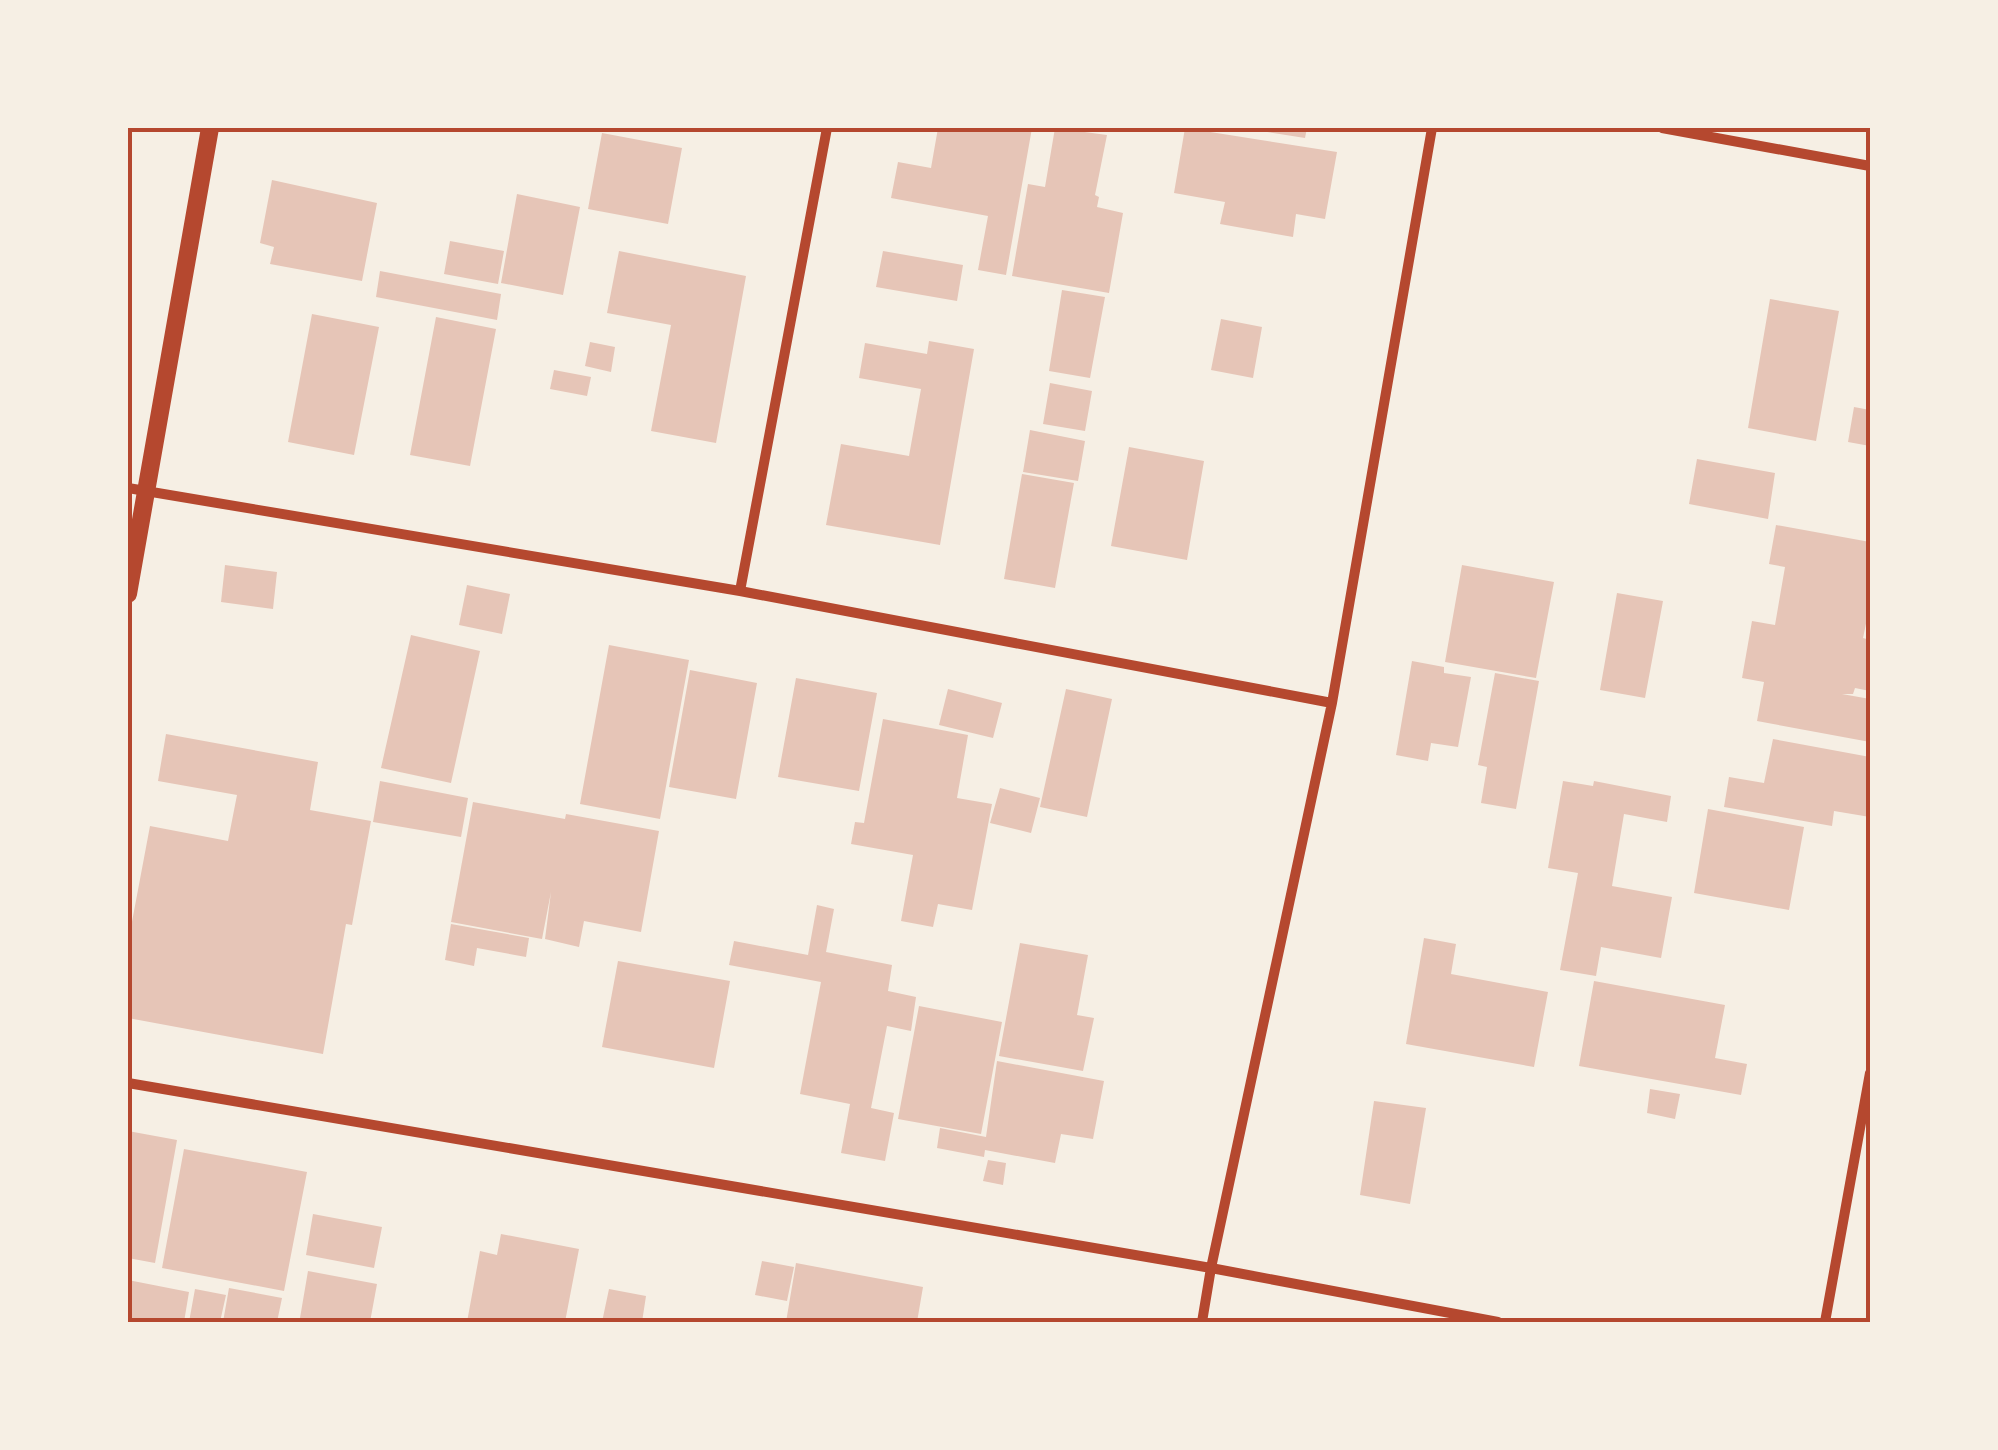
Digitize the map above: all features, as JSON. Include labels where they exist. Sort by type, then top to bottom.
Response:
[{"type":"street","points":[[128,594],[137,490],[210,128]]},
{"type":"street","points":[[740,591],[826,128]]},
{"type":"street","points":[[1202,1322],[1332,703],[1432,128]]},
{"type":"street","points":[[1662,128],[1870,166]]},
{"type":"street","points":[[137,490],[740,591],[1332,703]]},
{"type":"street","points":[[1824,1322],[1870,1073]]},
{"type":"street","points":[[128,1083],[1211,1268],[1498,1322]]},
{"type":"building","points":[[938,128],[1032,128],[1006,275],[978,270],[988,216],[891,198],[898,162],[931,168]]},
{"type":"building","points":[[1055,128],[1107,135],[1095,195],[1099,197],[1097,207],[1123,213],[1109,293],[1012,276],[1028,184],[1045,187]]},
{"type":"building","points":[[1185,128],[1337,152],[1325,219],[1296,214],[1293,237],[1220,224],[1225,202],[1174,193]]},
{"type":"building","points":[[1307,128],[1305,138],[1261,131]]},
{"type":"building","points":[[602,133],[682,148],[668,224],[588,209]]},
{"type":"building","points":[[272,180],[377,203],[362,281],[270,264],[274,247],[260,243]]},
{"type":"building","points":[[517,194],[580,207],[563,295],[501,283]]},
{"type":"building","points":[[450,241],[504,251],[498,284],[444,274]]},
{"type":"building","points":[[619,251],[746,276],[716,443],[651,431],[671,325],[607,313]]},
{"type":"building","points":[[883,251],[963,265],[957,301],[876,287]]},
{"type":"building","points":[[380,271],[501,294],[497,320],[376,297]]},
{"type":"building","points":[[1062,290],[1105,297],[1090,378],[1049,371]]},
{"type":"building","points":[[1770,299],[1839,311],[1816,441],[1748,428]]},
{"type":"building","points":[[312,314],[379,327],[354,455],[288,442]]},
{"type":"building","points":[[436,317],[496,329],[470,466],[410,455]]},
{"type":"building","points":[[1221,319],[1262,327],[1253,378],[1211,370]]},
{"type":"building","points":[[929,341],[974,349],[940,545],[826,525],[841,444],[909,456],[921,389],[859,378],[865,343],[927,354]]},
{"type":"building","points":[[590,342],[615,347],[611,372],[585,366]]},
{"type":"building","points":[[554,370],[591,377],[587,396],[550,389]]},
{"type":"building","points":[[1050,383],[1092,391],[1085,431],[1043,424]]},
{"type":"building","points":[[1854,407],[1870,410],[1870,446],[1848,442]]},
{"type":"building","points":[[1030,430],[1085,441],[1078,481],[1023,472]]},
{"type":"building","points":[[1129,447],[1204,461],[1187,560],[1111,546]]},
{"type":"building","points":[[1697,459],[1775,473],[1768,519],[1689,504]]},
{"type":"building","points":[[1022,474],[1074,483],[1055,588],[1004,579]]},
{"type":"building","points":[[1776,525],[1870,542],[1870,615],[1863,638],[1870,640],[1870,691],[1855,688],[1853,694],[1842,694],[1870,699],[1870,742],[1757,721],[1764,682],[1742,678],[1752,621],[1775,625],[1785,567],[1769,564]]},
{"type":"building","points":[[225,565],[277,572],[273,609],[221,602]]},
{"type":"building","points":[[1462,565],[1554,582],[1536,678],[1445,662]]},
{"type":"building","points":[[467,585],[510,594],[502,634],[459,625]]},
{"type":"building","points":[[1617,593],[1663,601],[1645,698],[1600,690]]},
{"type":"building","points":[[411,635],[480,651],[451,783],[381,768]]},
{"type":"building","points":[[609,645],[689,660],[660,819],[580,804]]},
{"type":"building","points":[[1412,661],[1444,667],[1444,673],[1471,677],[1458,747],[1431,743],[1428,761],[1396,755]]},
{"type":"building","points":[[690,670],[757,683],[736,799],[669,787]]},
{"type":"building","points":[[1495,673],[1539,681],[1516,809],[1481,803],[1487,767],[1478,765]]},
{"type":"building","points":[[796,678],[877,693],[859,791],[778,777]]},
{"type":"building","points":[[948,689],[1002,703],[993,738],[939,725]]},
{"type":"building","points":[[1066,689],[1112,699],[1087,817],[1040,807]]},
{"type":"building","points":[[883,719],[968,735],[957,798],[992,804],[972,910],[938,904],[933,927],[901,921],[913,855],[851,844],[855,822],[864,823]]},
{"type":"building","points":[[166,734],[318,762],[310,810],[371,821],[352,925],[346,924],[323,1054],[128,1018],[128,943],[150,826],[228,841],[237,795],[158,781]]},
{"type":"building","points":[[1773,739],[1870,757],[1870,817],[1834,811],[1832,826],[1724,807],[1729,777],[1764,783]]},
{"type":"building","points":[[380,781],[468,798],[461,837],[373,822]]},
{"type":"building","points":[[1563,781],[1593,786],[1594,781],[1671,796],[1667,822],[1624,814],[1612,886],[1672,897],[1661,958],[1601,947],[1596,976],[1560,970],[1578,873],[1548,868]]},
{"type":"building","points":[[1000,788],[1040,798],[1031,833],[990,823]]},
{"type":"building","points":[[473,802],[659,831],[641,932],[584,921],[579,947],[545,939],[551,892],[542,939],[451,922]]},
{"type":"building","points":[[1708,809],[1804,827],[1789,910],[1694,893]]},
{"type":"building","points":[[817,905],[834,909],[826,952],[892,965],[888,991],[916,997],[911,1031],[887,1026],[871,1108],[894,1113],[885,1161],[841,1153],[850,1104],[800,1094],[821,982],[729,965],[734,941],[808,955]]},
{"type":"building","points":[[451,924],[529,938],[526,957],[477,948],[474,966],[445,960]]},
{"type":"building","points":[[1424,938],[1456,944],[1451,974],[1548,992],[1534,1067],[1406,1044]]},
{"type":"building","points":[[1020,943],[1088,955],[1077,1015],[1094,1018],[1083,1071],[999,1056]]},
{"type":"building","points":[[618,961],[730,981],[714,1068],[602,1047]]},
{"type":"building","points":[[1594,981],[1725,1005],[1715,1058],[1747,1064],[1741,1095],[1579,1066]]},
{"type":"building","points":[[919,1006],[1002,1022],[981,1134],[898,1119]]},
{"type":"building","points":[[997,1061],[1104,1081],[1093,1139],[1061,1134],[1055,1163],[985,1150],[984,1157],[937,1148],[940,1128],[986,1137]]},
{"type":"building","points":[[1650,1089],[1680,1094],[1675,1119],[1647,1113]]},
{"type":"building","points":[[1374,1101],[1426,1108],[1410,1204],[1360,1195]]},
{"type":"building","points":[[128,1131],[177,1140],[155,1263],[128,1258]]},
{"type":"building","points":[[184,1149],[307,1172],[284,1291],[162,1268]]},
{"type":"building","points":[[988,1160],[1006,1163],[1003,1185],[983,1181]]},
{"type":"building","points":[[313,1214],[382,1227],[374,1268],[306,1255]]},
{"type":"building","points":[[501,1234],[579,1249],[565,1322],[467,1322],[480,1251],[497,1255]]},
{"type":"building","points":[[762,1261],[794,1267],[787,1301],[755,1295]]},
{"type":"building","points":[[796,1263],[923,1287],[917,1322],[786,1322]]},
{"type":"building","points":[[308,1271],[377,1284],[370,1322],[300,1318]]},
{"type":"building","points":[[128,1280],[189,1292],[184,1322],[128,1322]]},
{"type":"building","points":[[229,1288],[282,1298],[277,1322],[223,1322]]},
{"type":"building","points":[[195,1289],[226,1295],[220,1322],[189,1322]]},
{"type":"building","points":[[609,1289],[646,1296],[642,1322],[602,1322]]}]
